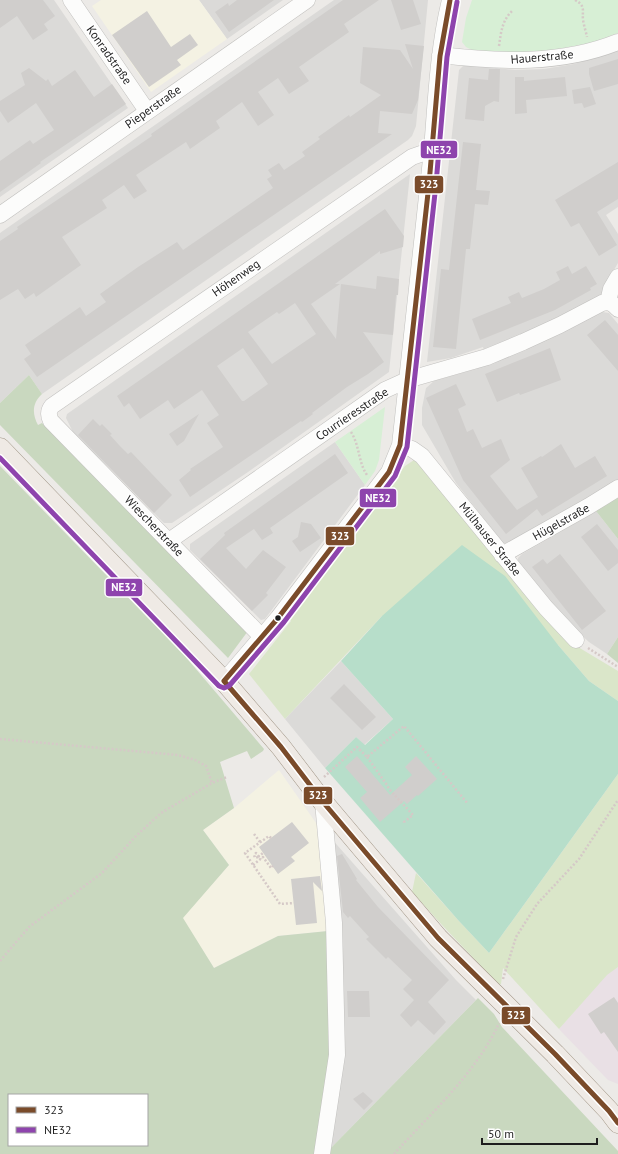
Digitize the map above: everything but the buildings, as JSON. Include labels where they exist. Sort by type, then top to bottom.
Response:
[{"type":"main road","points":[[0,448],[224,681],[281,747],[317,795],[438,938],[615,1113]]},
{"type":"street","name":"Konradstraße","points":[[71,0],[147,111]]},
{"type":"street","name":"Pieperstraße","points":[[0,215],[307,0]]},
{"type":"street","points":[[224,681],[281,614],[378,487],[389,472],[400,445],[432,150],[440,55],[450,0]]},
{"type":"street","name":"Hauerstraße","points":[[440,55],[525,61],[564,57],[591,51],[618,42]]},
{"type":"street","name":"Höhenweg","points":[[48,414],[52,406],[275,250],[412,157],[432,150]]},
{"type":"street","points":[[613,305],[612,289],[618,277]]},
{"type":"street","name":"Courrieresstraße","points":[[169,541],[385,390],[407,380],[487,356],[523,342],[602,303],[613,305]]},
{"type":"street","name":"Wiescherstraße","points":[[48,414],[50,421],[262,637]]},
{"type":"street","name":"Mülhauser Straße","points":[[400,445],[412,449],[422,456],[546,608],[576,640]]},
{"type":"street","name":"Hügelstraße","points":[[502,555],[618,488]]},
{"type":"street","points":[[317,795],[334,923],[338,1055],[322,1154]]},
{"type":"path","points":[[575,0],[580,3],[584,11],[583,20],[591,51]]},
{"type":"path","points":[[497,60],[502,27],[506,17],[512,11]]},
{"type":"path","points":[[343,419],[354,436],[359,448],[360,463],[365,473],[378,487]]},
{"type":"path","points":[[576,640],[618,667]]},
{"type":"path","points":[[367,757],[404,726],[468,804]]},
{"type":"path","points":[[0,739],[178,756],[195,760],[206,766],[212,783]]},
{"type":"path","points":[[317,795],[357,747],[367,757],[389,789],[412,815],[404,822],[405,823]]},
{"type":"path","points":[[0,961],[29,927],[102,873],[136,836],[161,813],[212,783],[226,777]]},
{"type":"path","points":[[394,1154],[472,1068],[495,1033],[516,936],[537,904],[579,859],[618,800]]},
{"type":"path","points":[[254,834],[260,842]]},
{"type":"path","points":[[270,838],[269,836],[245,853],[280,904],[294,903]]},
{"type":"path","points":[[261,859],[258,854],[256,853],[254,855],[255,858],[258,857],[263,853]]},
{"type":"path","points":[[253,865],[263,857],[271,868],[273,866]]},
{"type":"shaded area","points":[[0,0],[54,0],[128,108],[0,197]]},
{"type":"shaded area","points":[[101,0],[199,0],[227,39],[151,92],[92,6]]},
{"type":"shaded area","points":[[199,0],[283,0],[227,39]]},
{"type":"shaded area","points":[[334,0],[428,0],[416,126],[412,136],[42,394],[29,375],[0,403],[0,233]]},
{"type":"shaded area","points":[[618,51],[618,207],[606,215],[618,234],[618,263],[608,280],[603,294],[586,305],[484,351],[483,347],[451,358],[427,362],[459,70],[463,66],[468,65],[515,70],[544,69],[574,64]]},
{"type":"shaded area","points":[[410,174],[389,372],[248,472],[172,523],[164,523],[73,432],[66,418],[67,414]]},
{"type":"shaded area","points":[[602,312],[609,313],[618,324],[618,481],[510,543],[503,543],[456,483],[422,425],[422,408],[426,388],[434,381],[476,369],[474,365]]},
{"type":"shaded area","points":[[335,442],[365,485],[265,619],[261,620],[190,550],[190,544]]},
{"type":"shaded area","points":[[596,511],[618,539],[618,637],[607,654],[589,642],[568,623],[518,561],[518,558],[522,554]]},
{"type":"shaded area","points":[[341,661],[393,719],[364,745],[356,737],[325,768],[285,719]]},
{"type":"shaded area","points":[[279,770],[323,833],[328,931],[278,936],[214,968],[182,918],[229,865],[203,830],[234,808]]},
{"type":"shaded area","points":[[330,837],[456,980],[476,1000],[325,1154]]},
{"type":"shaded area","points":[[618,967],[618,1084],[608,1080],[559,1029],[607,974]]},
{"type":"green space","points":[[472,0],[618,0],[618,33],[591,43],[547,51],[505,53],[472,50],[466,47],[462,42],[466,18]]},
{"type":"green space","points":[[29,375],[42,394],[36,401],[34,409],[38,425],[42,423],[119,498],[248,631],[228,658],[0,425],[0,403]]},
{"type":"green space","points":[[385,407],[379,460],[375,471],[365,485],[335,442]]},
{"type":"green space","points":[[414,460],[419,462],[578,647],[618,671],[618,701],[589,681],[558,645],[382,616],[285,719],[249,674],[291,621],[288,618],[405,466]]},
{"type":"green space","points":[[0,466],[184,655],[264,749],[251,759],[247,751],[220,762],[234,808],[203,830],[229,865],[183,918],[214,968],[278,936],[328,931],[334,1056],[320,1154],[0,1154]]},
{"type":"green space","points":[[618,494],[618,539],[596,511]]},
{"type":"green space","points":[[462,545],[505,576],[558,645],[589,681],[618,701],[618,774],[489,953],[458,920],[325,768],[356,737],[365,745],[393,719],[341,661],[382,616]]},
{"type":"green space","points":[[618,637],[618,663],[607,654]]},
{"type":"green space","points":[[618,774],[618,967],[607,975],[559,1029],[503,968],[501,984],[499,985],[442,925],[412,892],[416,873],[489,953]]},
{"type":"green space","points":[[478,998],[494,1014],[502,1027],[618,1151],[618,1154],[325,1154]]},
{"type":"transit line","name":"323","points":[[224,681],[278,618],[389,472],[400,445],[429,184],[440,56],[450,0]]},
{"type":"transit line","name":"NE32","points":[[0,458],[219,686],[224,688],[229,686],[284,622],[395,476],[407,447],[436,184],[447,57],[457,2]]},
{"type":"transit line","name":"323","points":[[224,681],[281,747],[323,802],[438,938],[555,1054],[609,1111],[618,1123]]}]
